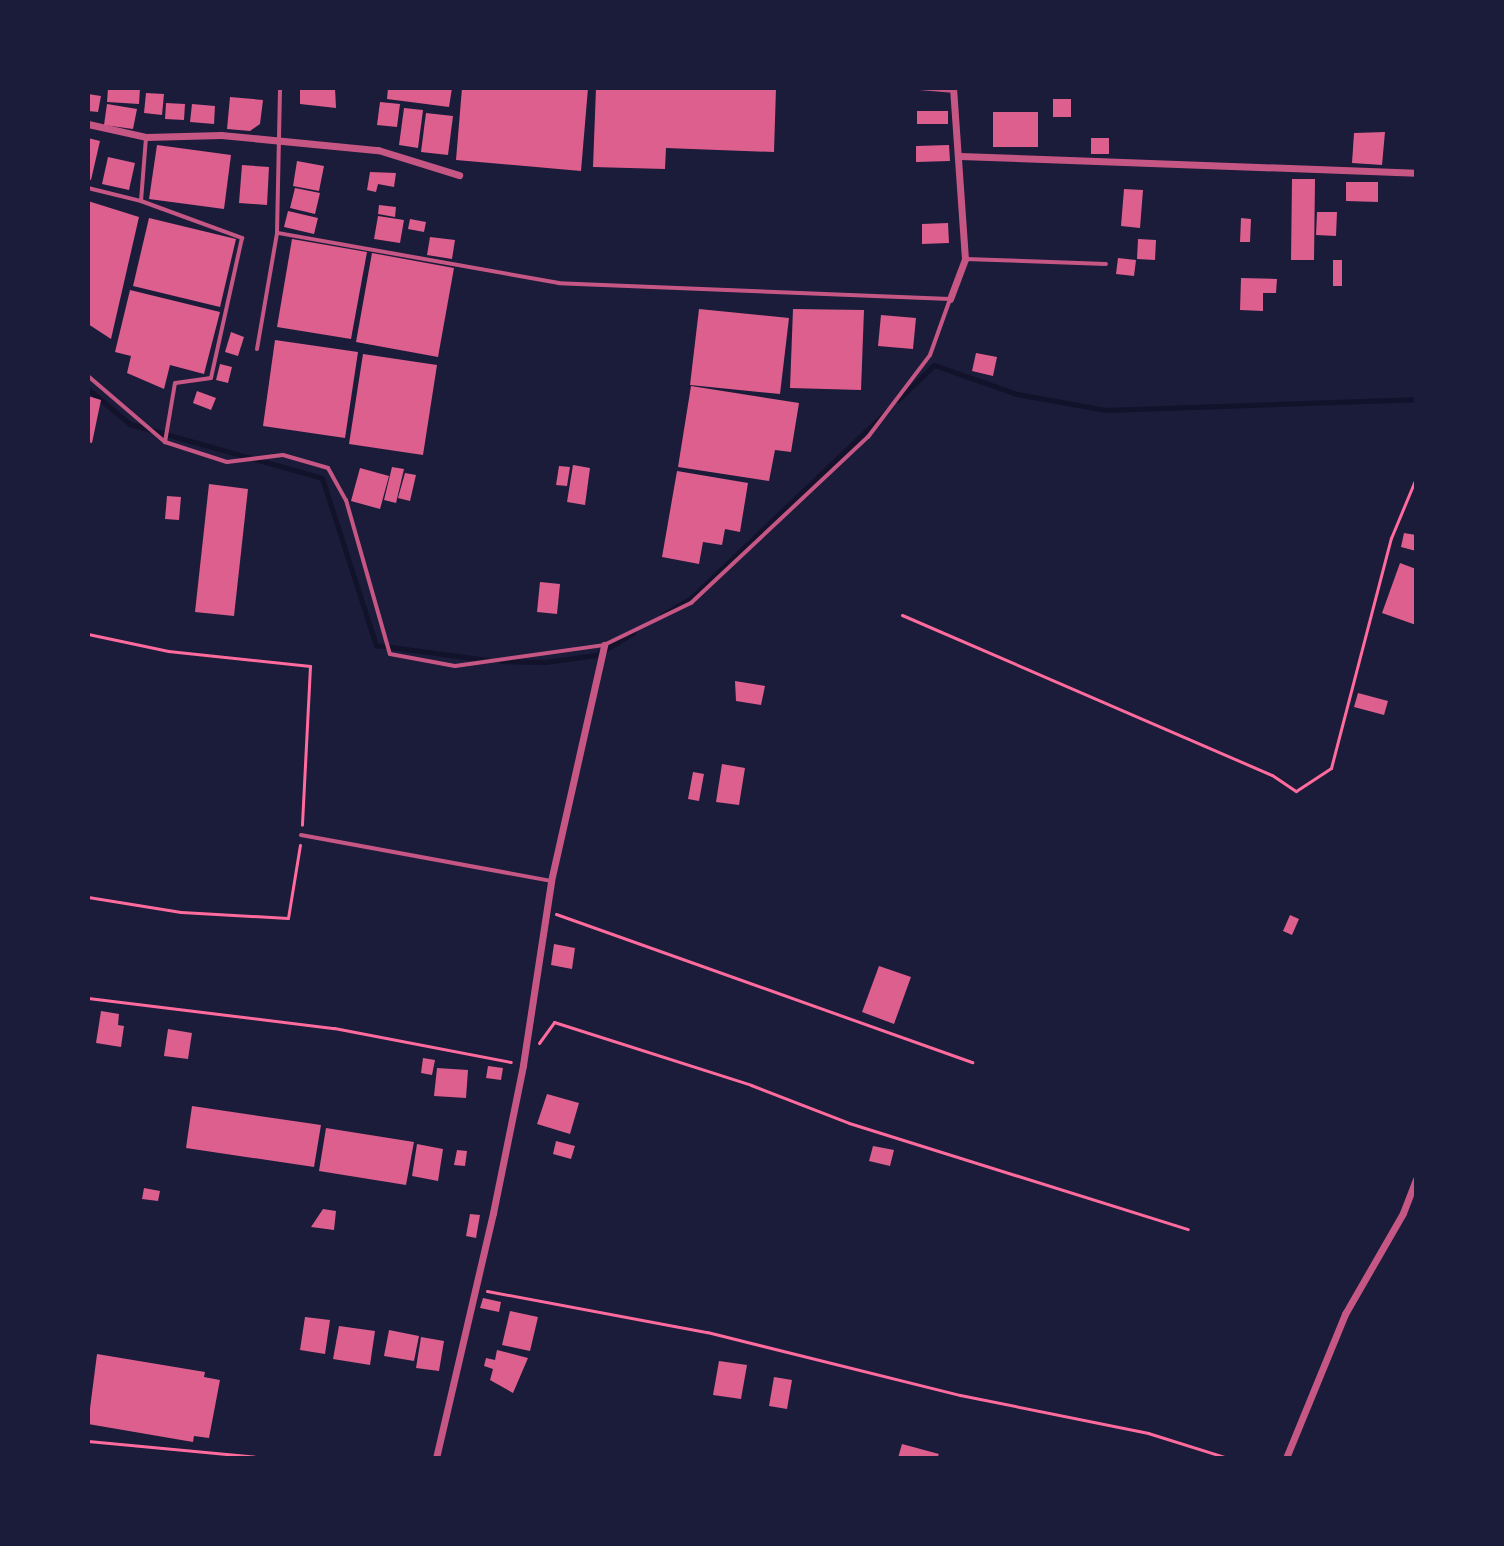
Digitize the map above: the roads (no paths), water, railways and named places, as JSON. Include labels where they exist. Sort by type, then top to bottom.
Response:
[{"type":"street","points":[[950,299],[965,259],[960,156],[952,89]]},
{"type":"street","points":[[88,124],[146,137],[221,135],[281,144],[378,150],[459,175]]},
{"type":"street","points":[[960,156],[1416,173]]},
{"type":"street","points":[[436,1458],[523,1065],[551,881],[604,645]]},
{"type":"street","points":[[1286,1458],[1345,1314],[1403,1213],[1416,1179]]},
{"type":"lane","points":[[257,349],[277,233],[280,88]]},
{"type":"lane","points":[[919,88],[952,89]]},
{"type":"lane","points":[[141,201],[146,137]]},
{"type":"lane","points":[[88,188],[141,201],[242,238],[211,378],[175,383],[165,442]]},
{"type":"lane","points":[[88,376],[165,442],[227,462],[283,455],[328,468],[346,500],[390,654],[455,666],[604,645],[691,603],[868,437],[930,355],[950,299],[559,283],[277,233]]},
{"type":"lane","points":[[965,259],[1106,264]]},
{"type":"lane","points":[[301,835],[551,881]]},
{"type":"waterway","points":[[898,400],[934,365],[1017,394],[1106,410],[1416,399]]},
{"type":"waterway","points":[[88,389],[130,424],[322,478],[376,645],[487,660]]},
{"type":"waterway","points":[[662,615],[690,599],[888,410]]},
{"type":"waterway","points":[[501,661],[545,662],[596,655],[633,633]]}]
